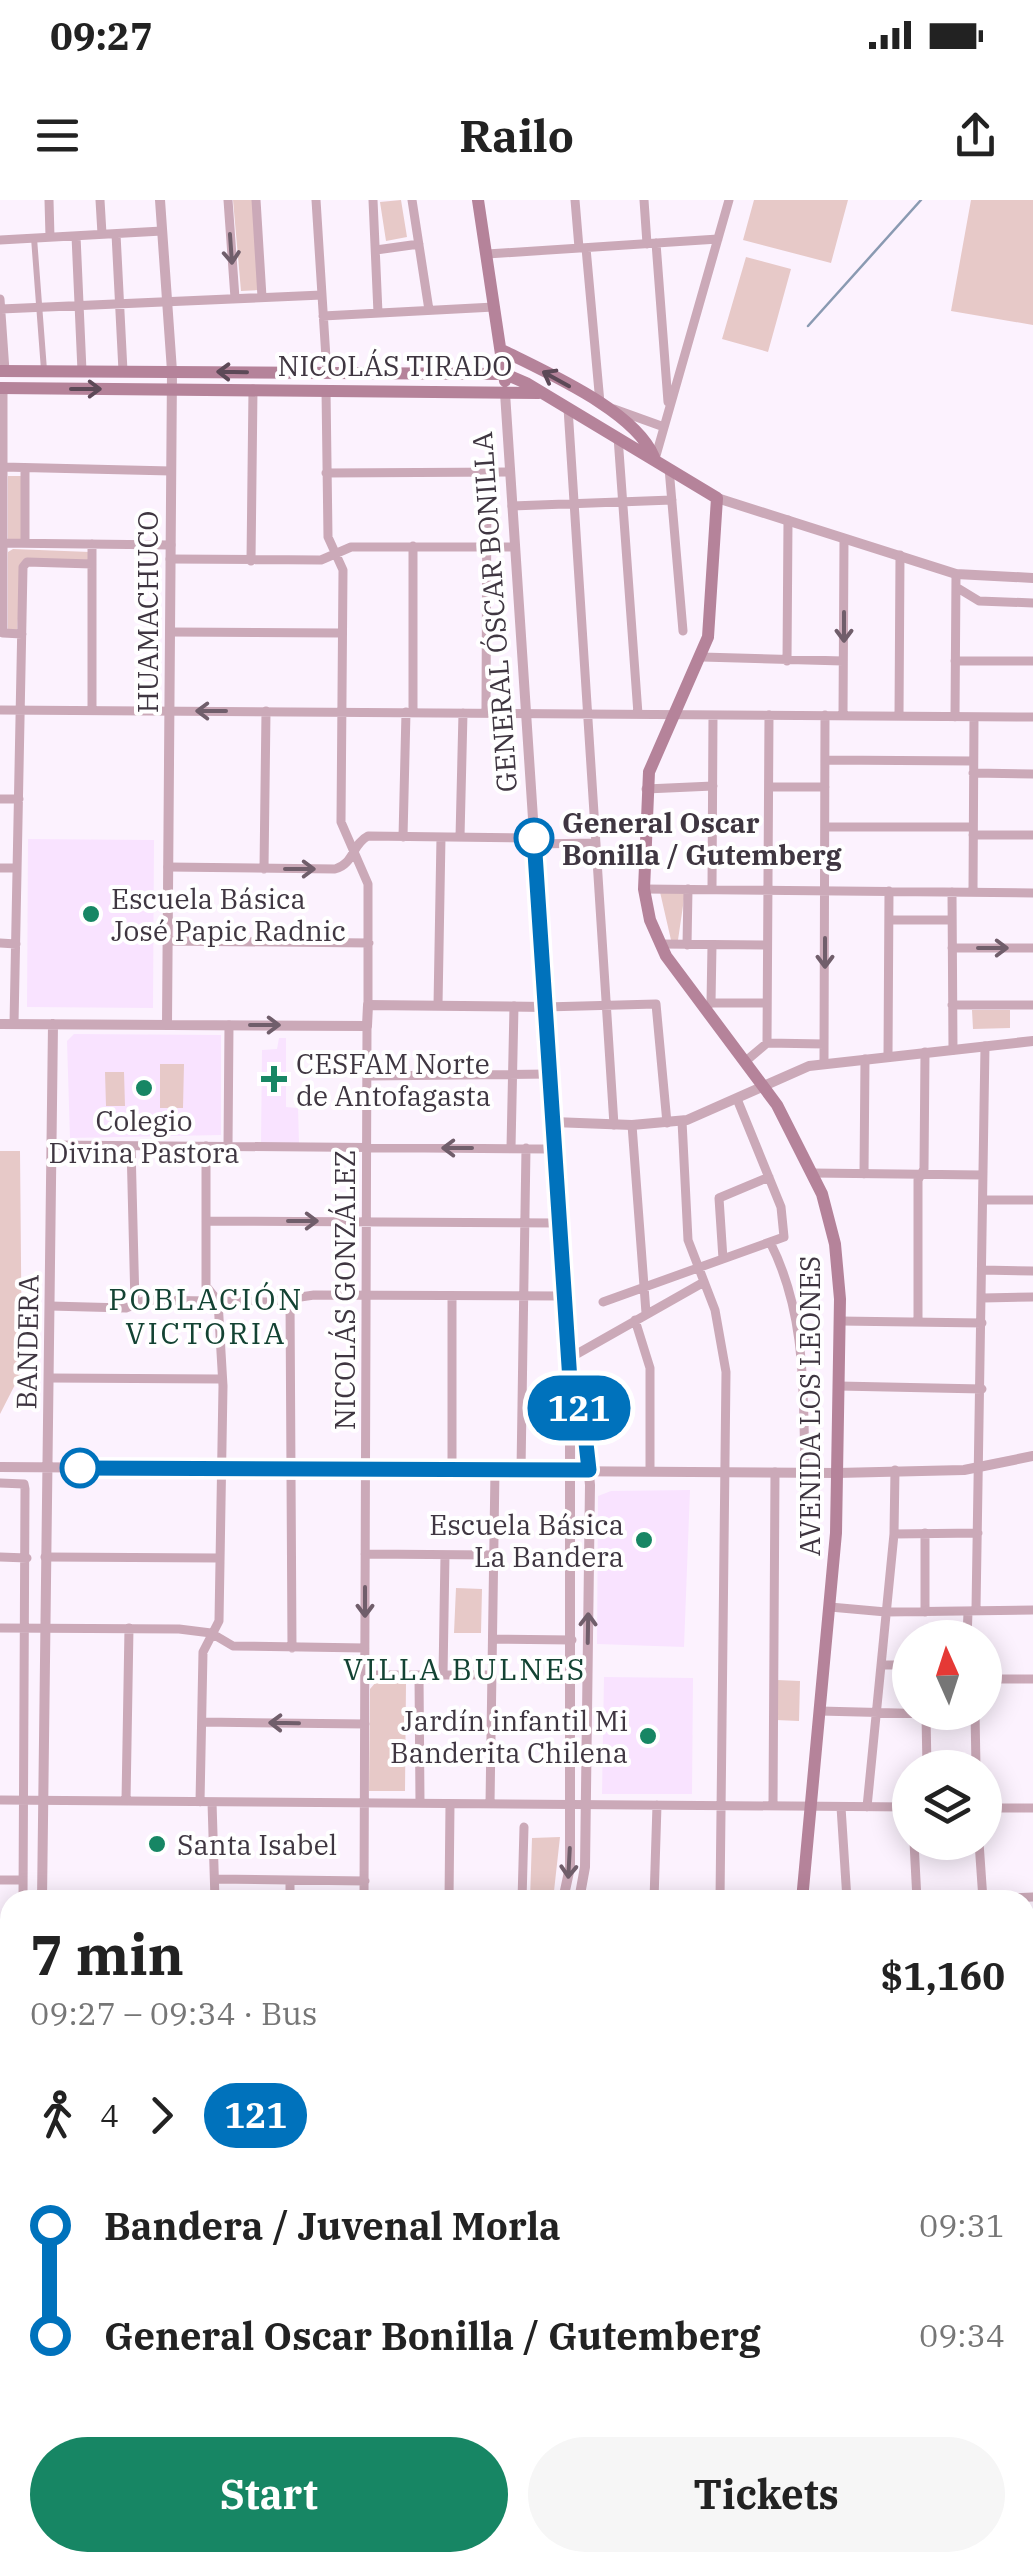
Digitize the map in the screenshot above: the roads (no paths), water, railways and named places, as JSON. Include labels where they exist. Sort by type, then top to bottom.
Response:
[{"type":"main road","name":"GENERAL ÓSCAR BONILLA","points":[[478,200],[505,393]]},
{"type":"main road","points":[[502,350],[598,402],[641,435],[655,459]]},
{"type":"main road","name":"NICOLÁS TIRADO","points":[[2,371],[505,374],[542,394]]},
{"type":"main road","name":"NICOLÁS TIRADO","points":[[2,388],[542,394]]},
{"type":"main road","points":[[542,394],[717,498]]},
{"type":"main road","name":"AVENIDA LOS LEONES","points":[[717,498],[713,609],[702,657],[651,764],[646,788],[644,888],[659,944],[766,1084],[812,1174],[835,1244],[840,1321],[837,1473],[830,1607],[803,1890]]},
{"type":"street","points":[[49,200],[50,237]]},
{"type":"street","points":[[100,200],[102,234]]},
{"type":"street","name":"HUAMACHUCO","points":[[160,200],[172,372],[168,1025]]},
{"type":"street","points":[[228,200],[235,298]]},
{"type":"street","points":[[256,200],[262,297]]},
{"type":"street","points":[[316,200],[327,374]]},
{"type":"street","points":[[374,200],[378,313]]},
{"type":"street","points":[[412,200],[429,310]]},
{"type":"street","points":[[575,200],[598,402],[664,427]]},
{"type":"street","points":[[644,200],[668,410]]},
{"type":"street","points":[[655,459],[729,200]]},
{"type":"street","points":[[0,240],[162,231]]},
{"type":"street","points":[[116,234],[123,372]]},
{"type":"street","points":[[76,236],[82,371]]},
{"type":"street","points":[[34,238],[44,371]]},
{"type":"street","points":[[487,254],[718,239]]},
{"type":"street","points":[[376,250],[419,244]]},
{"type":"street","points":[[1,308],[322,294]]},
{"type":"street","points":[[0,299],[2,371]]},
{"type":"street","points":[[324,316],[494,307]]},
{"type":"street","points":[[2,388],[1,633],[22,634]]},
{"type":"street","points":[[251,561],[253,390]]},
{"type":"street","name":"NICOLÁS GONZÁLEZ","points":[[326,390],[328,537],[342,570],[341,822],[368,884],[364,1890]]},
{"type":"street","name":"GENERAL ÓSCAR BONILLA","points":[[505,393],[570,1381],[570,1867],[565,1890]]},
{"type":"street","points":[[568,408],[614,1124]]},
{"type":"street","points":[[618,436],[638,714]]},
{"type":"street","points":[[3,467],[171,471]]},
{"type":"street","points":[[25,468],[26,544]]},
{"type":"street","points":[[669,468],[683,632]]},
{"type":"street","points":[[326,472],[510,472]]},
{"type":"street","name":"GENERAL ÓSCAR BONILLA","points":[[486,712],[487,472]]},
{"type":"street","points":[[717,498],[956,574],[1033,578]]},
{"type":"street","points":[[512,506],[672,500]]},
{"type":"street","points":[[787,661],[788,520]]},
{"type":"street","points":[[843,716],[844,539]]},
{"type":"street","points":[[2,543],[170,545]]},
{"type":"street","points":[[92,544],[92,710]]},
{"type":"street","points":[[402,837],[414,546]]},
{"type":"street","points":[[170,559],[251,561],[336,556],[351,548],[515,548]]},
{"type":"street","points":[[899,716],[900,555]]},
{"type":"street","points":[[14,1024],[27,562],[92,564]]},
{"type":"street","points":[[955,717],[956,574]]},
{"type":"street","points":[[956,588],[979,601],[1033,603]]},
{"type":"street","points":[[170,632],[340,633]]},
{"type":"street","points":[[702,657],[843,661]]},
{"type":"street","points":[[956,661],[1033,661]]},
{"type":"street","points":[[0,710],[1033,717]]},
{"type":"street","points":[[264,869],[266,711]]},
{"type":"street","points":[[460,837],[463,712]]},
{"type":"street","points":[[712,889],[713,714]]},
{"type":"street","points":[[766,1043],[769,715]]},
{"type":"street","points":[[824,1063],[825,716]]},
{"type":"street","points":[[972,892],[974,717]]},
{"type":"street","points":[[825,760],[974,761]]},
{"type":"street","points":[[973,774],[1033,774]]},
{"type":"street","points":[[646,788],[712,786]]},
{"type":"street","points":[[769,787],[825,787]]},
{"type":"street","points":[[0,798],[19,799]]},
{"type":"street","points":[[825,827],[1033,835]]},
{"type":"street","points":[[168,867],[335,869],[348,863],[368,836],[596,843]]},
{"type":"street","points":[[438,1005],[440,837]]},
{"type":"street","points":[[0,868],[18,868]]},
{"type":"street","points":[[644,888],[1033,892]]},
{"type":"street","points":[[687,945],[688,889]]},
{"type":"street","points":[[888,1056],[889,891]]},
{"type":"street","points":[[952,892],[953,1050]]},
{"type":"street","points":[[889,920],[952,920]]},
{"type":"street","points":[[167,941],[369,943]]},
{"type":"street","points":[[0,944],[16,944]]},
{"type":"street","points":[[659,944],[768,946]]},
{"type":"street","points":[[712,945],[708,1006],[767,1003]]},
{"type":"street","points":[[952,948],[1033,948]]},
{"type":"street","points":[[368,1006],[656,1004],[667,1123]]},
{"type":"street","points":[[952,1005],[1033,1005]]},
{"type":"street","points":[[512,1148],[514,1006]]},
{"type":"street","points":[[0,1024],[367,1026]]},
{"type":"street","name":"BANDERA","points":[[42,1890],[53,1024]]},
{"type":"street","points":[[228,1146],[229,1025]]},
{"type":"street","points":[[553,1122],[682,1121],[824,1063],[1033,1041]]},
{"type":"street","points":[[747,1060],[766,1043],[824,1044]]},
{"type":"street","points":[[971,1620],[981,1468],[985,1046]]},
{"type":"street","points":[[918,1322],[925,1052]]},
{"type":"street","points":[[864,1174],[865,1058]]},
{"type":"street","points":[[367,1076],[550,1074]]},
{"type":"street","points":[[603,1302],[784,1237],[781,1207],[737,1099]]},
{"type":"street","points":[[682,1121],[687,1233],[726,1360],[720,1890]]},
{"type":"street","points":[[632,1124],[646,1313]]},
{"type":"street","points":[[52,1145],[554,1149]]},
{"type":"street","points":[[131,1146],[135,1304]]},
{"type":"street","points":[[200,1802],[204,1652],[219,1621],[223,1386],[219,1380],[218,1300],[206,1286],[206,1146]]},
{"type":"street","points":[[520,1470],[526,1148]]},
{"type":"street","points":[[812,1174],[984,1174]]},
{"type":"street","points":[[723,1258],[719,1198],[768,1178]]},
{"type":"street","points":[[983,1200],[1033,1200]]},
{"type":"street","points":[[206,1221],[560,1223]]},
{"type":"street","points":[[770,1242],[788,1278],[801,1335],[805,1472]]},
{"type":"street","points":[[982,1270],[1033,1271]]},
{"type":"street","points":[[568,1359],[704,1282]]},
{"type":"street","points":[[50,1306],[366,1295],[564,1296]]},
{"type":"street","points":[[452,1296],[452,1470]]},
{"type":"street","points":[[983,1298],[1033,1297]]},
{"type":"street","points":[[290,1298],[292,1648]]},
{"type":"street","points":[[635,1320],[650,1368],[650,1471]]},
{"type":"street","points":[[840,1321],[982,1323]]},
{"type":"street","points":[[50,1378],[219,1380]]},
{"type":"street","name":"GENERAL ÓSCAR BONILLA","points":[[570,1381],[585,1434],[589,1470],[585,1867],[581,1890]]},
{"type":"street","points":[[839,1386],[982,1389]]},
{"type":"street","points":[[0,1467],[837,1473],[981,1468],[1033,1456]]},
{"type":"street","points":[[490,1804],[495,1470]]},
{"type":"street","points":[[867,1807],[894,1534],[895,1470]]},
{"type":"street","points":[[772,1806],[774,1472]]},
{"type":"street","points":[[0,1483],[24,1484],[28,1558],[23,1890]]},
{"type":"street","points":[[925,1533],[925,1612]]},
{"type":"street","points":[[894,1534],[978,1533]]},
{"type":"street","points":[[365,1554],[494,1555]]},
{"type":"street","points":[[443,1675],[445,1555]]},
{"type":"street","points":[[0,1557],[28,1558]]},
{"type":"street","points":[[46,1557],[219,1558]]},
{"type":"street","points":[[830,1607],[886,1612],[1033,1610]]},
{"type":"street","points":[[0,1628],[129,1628],[210,1633],[233,1646],[364,1648]]},
{"type":"street","points":[[126,1801],[129,1628]]},
{"type":"street","points":[[492,1638],[572,1640]]},
{"type":"street","points":[[881,1665],[892,1665]]},
{"type":"street","points":[[365,1675],[492,1675]]},
{"type":"street","points":[[419,1675],[420,1804]]},
{"type":"street","points":[[1002,1679],[1033,1679]]},
{"type":"street","points":[[820,1711],[892,1716]]},
{"type":"street","points":[[202,1722],[365,1724]]},
{"type":"street","points":[[0,1800],[892,1808]]},
{"type":"street","points":[[212,1802],[216,1890]]},
{"type":"street","points":[[449,1890],[450,1804]]},
{"type":"street","points":[[654,1890],[658,1805]]},
{"type":"street","points":[[841,1807],[846,1890]]},
{"type":"street","points":[[1002,1808],[1033,1808]]},
{"type":"street","points":[[522,1890],[524,1828]]},
{"type":"street","points":[[915,1860],[916,1890]]},
{"type":"street","points":[[979,1860],[981,1890]]},
{"type":"street","points":[[215,1879],[364,1881]]},
{"type":"street","points":[[0,1880],[23,1880]]},
{"type":"street","points":[[290,1880],[290,1890]]},
{"type":"waterway","points":[[808,326],[921,200]]},
{"type":"place","name":"General Oscar Bonilla / Gutemberg","points":[[534,838]]},
{"type":"place","name":"Escuela Básica José Papic Radnic","points":[[91,914]]},
{"type":"place","name":"CESFAM Norte de Antofagasta","points":[[274,1079]]},
{"type":"place","name":"Colegio Divina Pastora","points":[[144,1088]]},
{"type":"place","name":"Escuela Básica La Bandera","points":[[644,1540]]},
{"type":"place","name":"Jardín infantil Mi Banderita Chilena","points":[[648,1736]]},
{"type":"place","name":"Santa Isabel","points":[[157,1844]]},
{"type":"district","name":"POBLACIÓN VICTORIA","points":[[206,1315]]},
{"type":"district","name":"VILLA BULNES","points":[[465,1668]]}]
